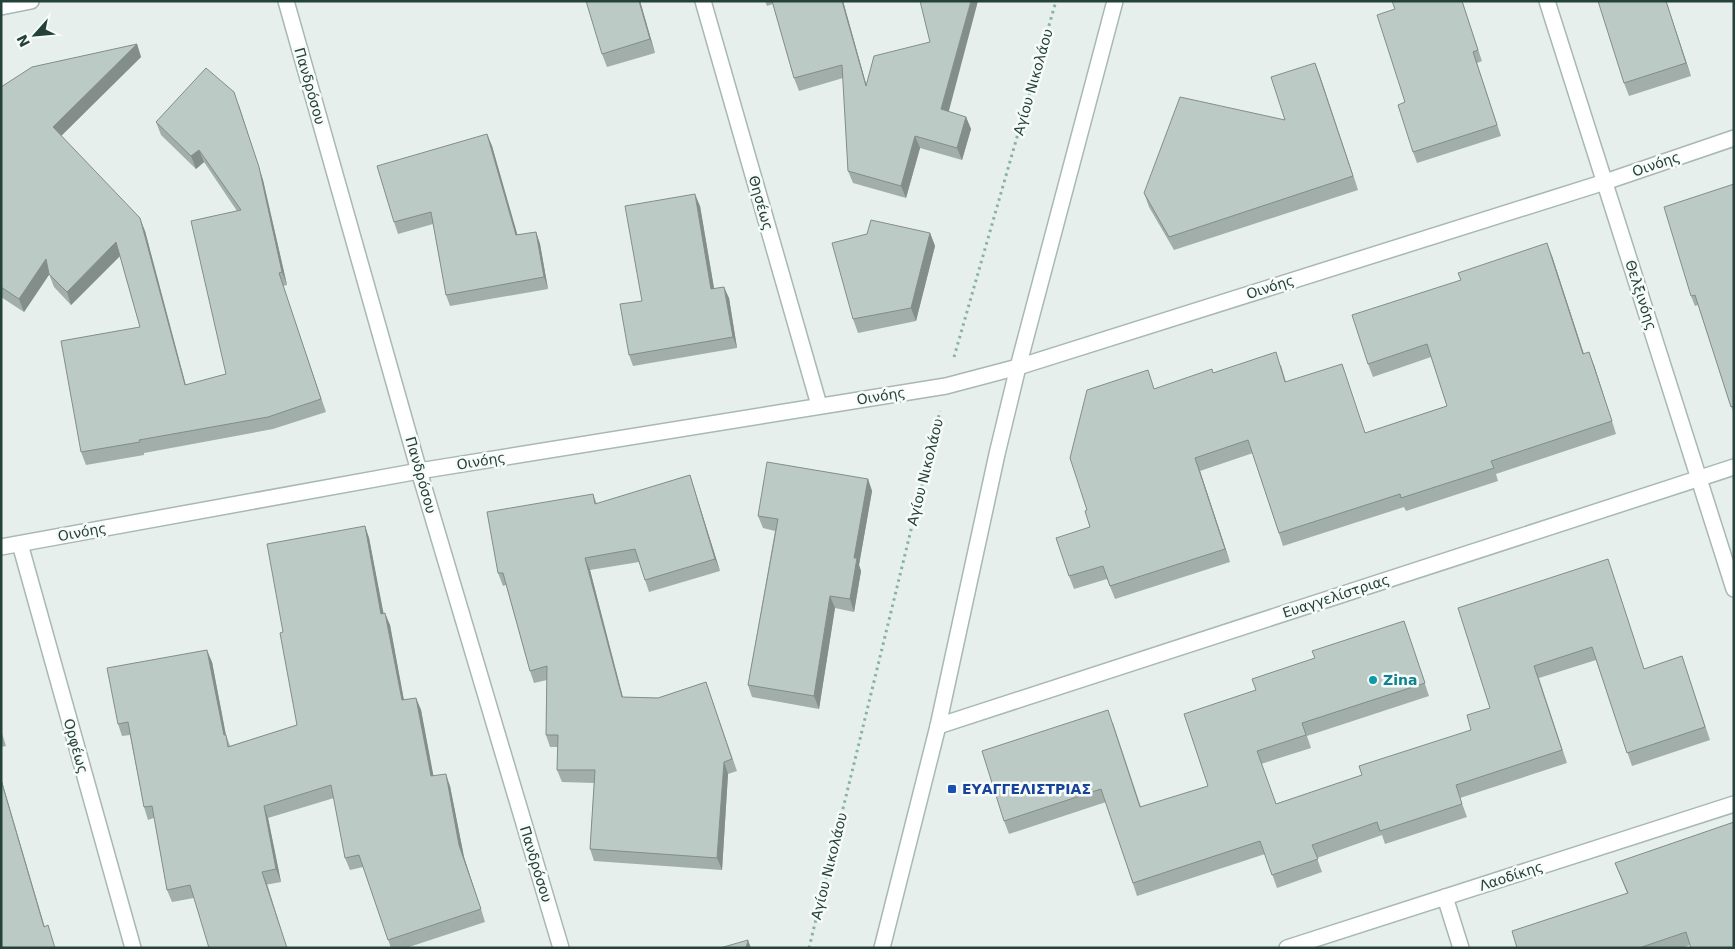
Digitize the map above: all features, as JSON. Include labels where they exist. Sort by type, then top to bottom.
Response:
[{"type":"street","points":[[1,7],[31,1]]},
{"type":"street","name":"Πανδρόσου","points":[[286,1],[419,471],[561,948]]},
{"type":"street","name":"Θησέως","points":[[703,1],[819,405]]},
{"type":"street","points":[[882,948],[938,726],[997,454],[1018,367],[1115,1]]},
{"type":"street","name":"Θελξινόης","points":[[1547,1],[1734,589]]},
{"type":"street","name":"Οινόης","points":[[1,547],[419,471],[946,386],[1018,367],[1605,182],[1734,138]]},
{"type":"street","name":"Ευαγγελίστριας","points":[[938,726],[1734,467]]},
{"type":"street","name":"Ορφέως","points":[[20,544],[132,948]]},
{"type":"street","name":"Λαοδίκης","points":[[1287,948],[1734,804]]},
{"type":"street","points":[[1445,897],[1461,948]]},
{"type":"path","name":"Αγίου Νικολάου","points":[[809,948],[946,386],[1056,1]]},
{"type":"building","points":[[586,1],[639,1],[650,39],[602,54]]},
{"type":"building","points":[[772,1],[842,1],[866,86],[874,56],[930,42],[920,1],[971,1],[941,109],[966,117],[957,148],[915,136],[901,186],[848,171],[842,65],[794,78]]},
{"type":"building","points":[[1392,1],[1462,1],[1478,50],[1473,52],[1497,125],[1413,152],[1398,105],[1405,102],[1377,15],[1395,9]]},
{"type":"building","points":[[1598,1],[1666,1],[1686,63],[1624,83]]},
{"type":"building","points":[[137,44],[53,127],[140,218],[185,385],[226,374],[191,221],[241,210],[199,150],[191,156],[156,122],[206,68],[234,92],[259,167],[282,272],[279,273],[321,399],[268,417],[81,452],[61,341],[140,327],[116,242],[67,292],[49,274],[46,259],[19,299],[1,287],[1,87],[32,67]]},
{"type":"building","points":[[1315,63],[1353,176],[1169,237],[1144,193],[1180,97],[1285,120],[1271,77]]},
{"type":"building","points":[[487,134],[516,235],[536,232],[544,277],[446,295],[431,212],[394,222],[377,166]]},
{"type":"building","points":[[1734,184],[1734,406],[1731,407],[1695,295],[1691,296],[1664,207]]},
{"type":"building","points":[[695,194],[711,289],[724,287],[733,337],[629,355],[620,304],[642,301],[625,206]]},
{"type":"building","points":[[871,220],[930,233],[911,308],[853,319],[832,243],[867,234]]},
{"type":"building","points":[[1547,243],[1583,354],[1589,352],[1612,421],[1491,461],[1494,468],[1401,498],[1400,494],[1279,533],[1248,440],[1195,458],[1225,549],[1110,586],[1103,566],[1069,576],[1056,538],[1090,527],[1085,511],[1087,510],[1070,458],[1087,390],[1148,370],[1154,389],[1212,369],[1213,373],[1276,352],[1285,382],[1342,364],[1365,433],[1447,406],[1427,344],[1368,364],[1352,315],[1461,280],[1458,273]]},
{"type":"building","points":[[767,462],[868,479],[854,558],[857,558],[850,599],[830,596],[814,696],[748,685],[778,519],[758,516]]},
{"type":"building","points":[[690,475],[715,559],[645,580],[635,549],[585,558],[622,697],[658,698],[706,682],[732,759],[724,762],[717,858],[590,849],[595,770],[557,770],[558,735],[546,735],[547,666],[530,671],[503,573],[498,573],[487,512],[593,494],[595,504]]},
{"type":"building","points":[[365,526],[381,614],[385,613],[402,700],[416,698],[431,776],[446,774],[459,845],[481,909],[388,940],[359,855],[345,858],[331,785],[264,806],[276,869],[262,872],[287,948],[209,948],[190,885],[167,890],[152,806],[144,807],[128,722],[118,724],[107,668],[207,650],[228,747],[297,725],[280,633],[283,632],[267,544]]},
{"type":"building","points":[[1608,559],[1644,669],[1682,656],[1705,727],[1627,753],[1592,647],[1534,666],[1562,750],[1456,785],[1462,804],[1380,831],[1377,822],[1312,845],[1318,859],[1272,875],[1260,841],[1133,883],[1101,789],[1004,821],[982,751],[1108,710],[1140,807],[1208,786],[1184,714],[1256,690],[1252,679],[1315,658],[1312,651],[1404,621],[1425,683],[1302,723],[1306,735],[1257,751],[1276,804],[1362,775],[1359,766],[1471,730],[1467,715],[1490,708],[1458,608]]},
{"type":"building","points":[[1,780],[44,927],[48,925],[55,948],[1,948]]},
{"type":"building","points":[[1734,822],[1734,948],[1691,948],[1686,932],[1639,948],[1517,948],[1512,931],[1628,893],[1615,863]]},
{"type":"building","points":[[748,940],[746,948],[720,948]]},
{"type":"place","name":"Zina","points":[[1373,680]]},
{"type":"place","name":"ΕΥΑΓΓΕΛΙΣΤΡΙΑΣ","points":[[952,789]]}]
